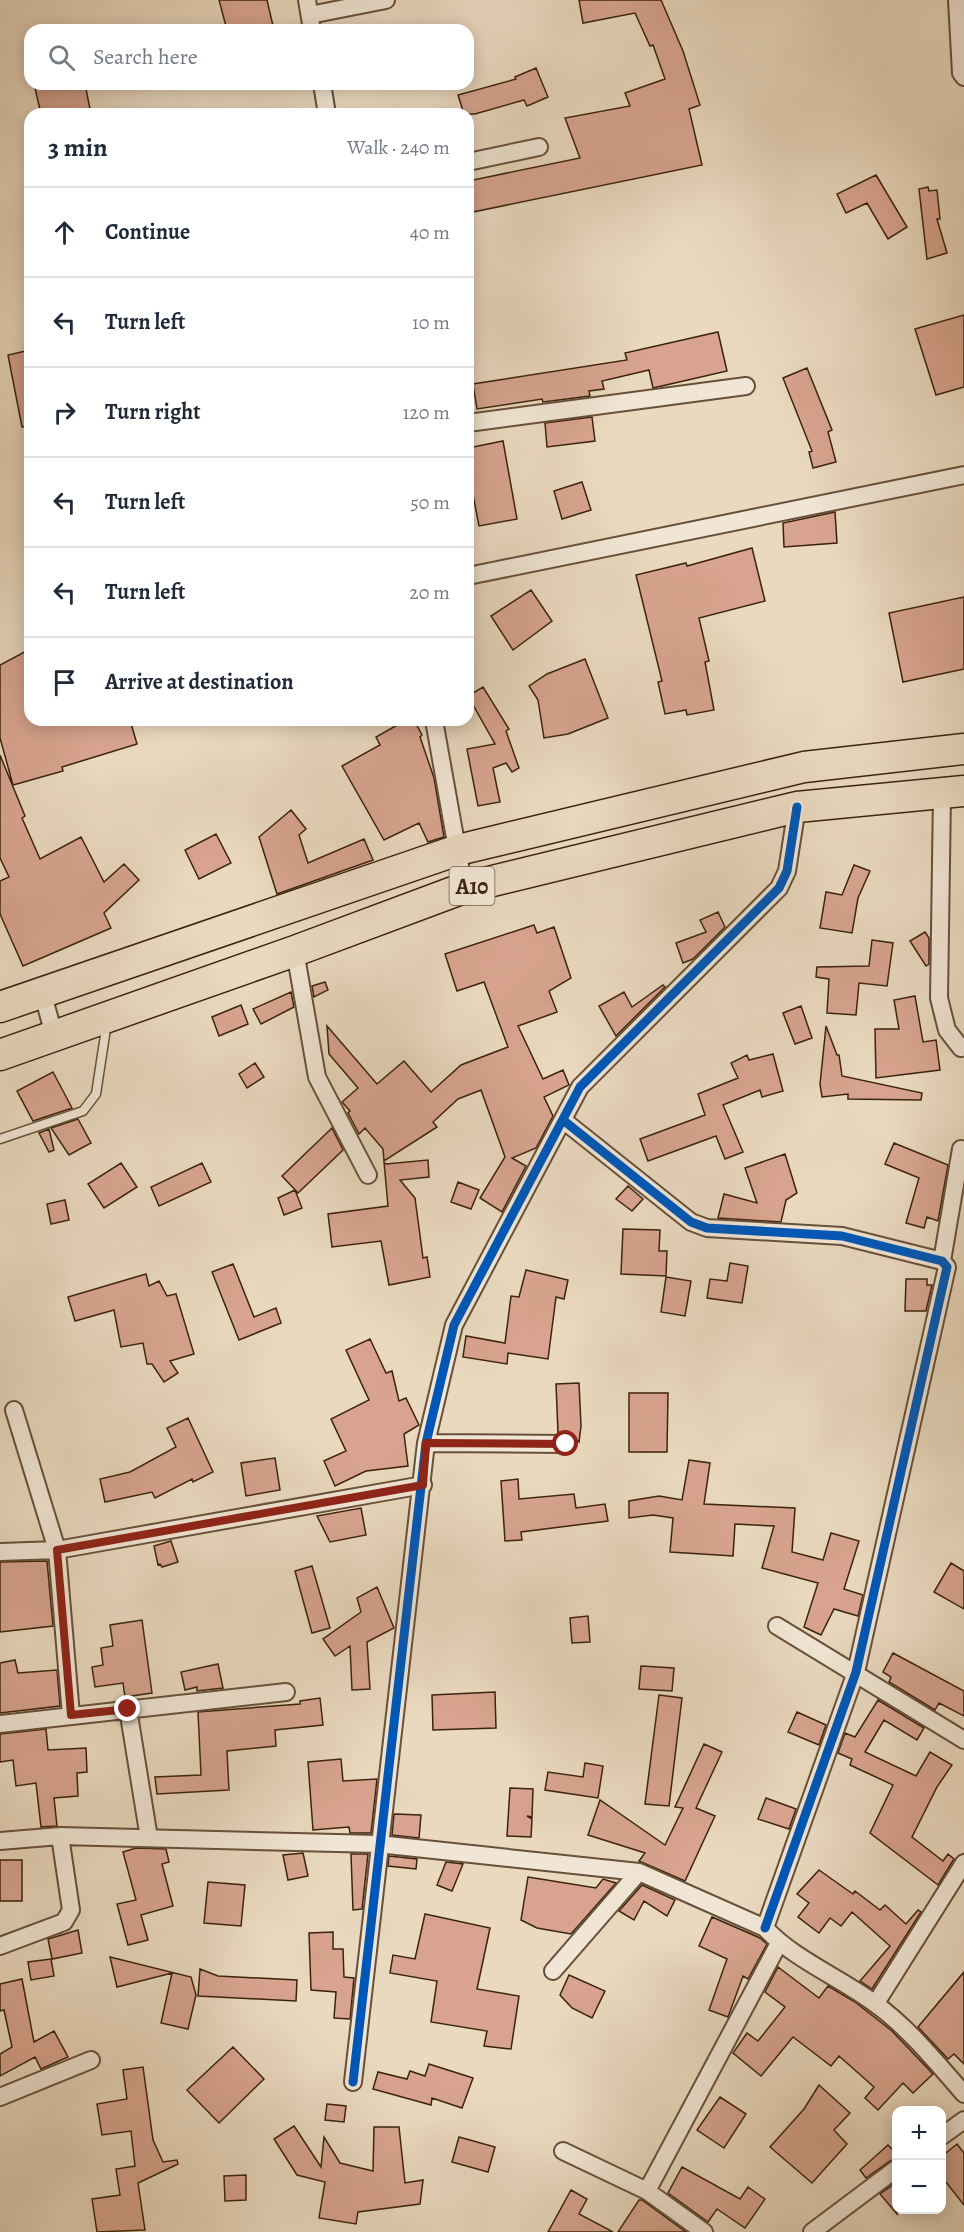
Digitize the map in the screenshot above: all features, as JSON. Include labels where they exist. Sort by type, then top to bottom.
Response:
[{"type":"highway","name":"A10","points":[[0,1007],[42,991],[248,924],[458,850],[804,766],[964,749]]},
{"type":"highway","name":"A10","points":[[0,1054],[295,951],[464,888],[797,807],[953,793]]},
{"type":"street","points":[[310,15],[386,0]]},
{"type":"street","points":[[957,0],[961,73],[964,77]]},
{"type":"street","points":[[323,90],[326,108]]},
{"type":"street","points":[[474,161],[540,147]]},
{"type":"street","points":[[474,422],[746,386]]},
{"type":"street","points":[[474,575],[964,475]]},
{"type":"street","points":[[435,726],[464,888]]},
{"type":"street","points":[[953,793],[939,998],[947,1030],[961,1048]]},
{"type":"street","points":[[353,2082],[378,1844],[423,1485],[426,1443],[454,1325],[580,1087],[779,888],[788,870],[797,807]]},
{"type":"street","points":[[295,951],[317,1077],[368,1175]]},
{"type":"street","points":[[42,991],[54,1035]]},
{"type":"street","points":[[563,1120],[691,1222],[707,1228],[842,1236],[942,1261]]},
{"type":"street","points":[[765,1928],[856,1672],[947,1274],[942,1261],[961,1149]]},
{"type":"street","points":[[14,1410],[57,1550],[71,1715]]},
{"type":"street","points":[[426,1443],[566,1444]]},
{"type":"street","points":[[0,1552],[57,1550],[423,1485]]},
{"type":"street","points":[[777,1626],[856,1672],[964,1740]]},
{"type":"street","points":[[0,1724],[286,1692]]},
{"type":"street","points":[[128,1709],[149,1838]]},
{"type":"street","points":[[0,1946],[64,1922],[71,1910],[60,1836]]},
{"type":"street","points":[[0,1841],[60,1836],[378,1844],[639,1872],[765,1928],[779,1943],[876,2003],[927,2053],[964,2094]]},
{"type":"street","points":[[876,2003],[964,1863]]},
{"type":"street","points":[[553,1971],[639,1872]]},
{"type":"street","points":[[647,2191],[779,1943]]},
{"type":"street","points":[[0,2097],[91,2060]]},
{"type":"street","points":[[946,2133],[964,2120]]},
{"type":"street","points":[[562,2151],[647,2191],[705,2232]]},
{"type":"street","points":[[815,2231],[892,2173]]},
{"type":"lane","points":[[0,1139],[82,1111],[96,1094],[108,1016]]},
{"type":"building","points":[[219,0],[267,0],[273,24],[225,24]]},
{"type":"building","points":[[579,0],[661,0],[683,51],[700,105],[689,109],[702,165],[474,212],[474,180],[580,158],[565,118],[630,106],[625,93],[665,79],[653,45],[650,46],[635,13],[583,23]]},
{"type":"building","points":[[536,68],[548,97],[527,106],[524,100],[475,114],[474,108],[462,108],[458,95],[516,79],[515,77]]},
{"type":"building","points":[[35,90],[86,90],[90,108],[40,108]]},
{"type":"building","points":[[876,175],[907,227],[888,239],[867,203],[846,213],[837,194]]},
{"type":"building","points":[[928,187],[929,191],[937,190],[940,219],[937,219],[947,253],[927,259],[919,189]]},
{"type":"building","points":[[964,315],[964,387],[936,395],[915,329]]},
{"type":"building","points":[[718,332],[727,371],[653,388],[649,370],[602,381],[604,389],[589,391],[590,396],[543,402],[542,399],[477,409],[474,384],[627,360],[625,353]]},
{"type":"building","points":[[24,351],[24,427],[22,427],[8,355]]},
{"type":"building","points":[[807,368],[832,430],[828,432],[836,462],[813,468],[809,452],[812,451],[783,378]]},
{"type":"building","points":[[592,417],[595,441],[547,447],[545,423]]},
{"type":"building","points":[[503,441],[517,519],[479,526],[474,500],[474,447]]},
{"type":"building","points":[[582,482],[591,510],[562,519],[554,491]]},
{"type":"building","points":[[835,512],[837,543],[784,547],[783,523]]},
{"type":"building","points":[[752,548],[765,601],[699,618],[709,661],[705,662],[714,710],[687,715],[686,710],[665,714],[658,682],[662,681],[636,575],[686,563],[687,566]]},
{"type":"building","points":[[531,590],[552,621],[513,650],[491,616]]},
{"type":"building","points":[[964,597],[964,669],[903,682],[889,613]]},
{"type":"building","points":[[24,652],[24,726],[132,726],[137,744],[62,767],[63,771],[13,785],[0,738],[0,665]]},
{"type":"building","points":[[585,659],[608,718],[568,734],[544,738],[538,700],[529,686],[547,674]]},
{"type":"building","points":[[483,687],[509,729],[506,731],[519,768],[512,772],[506,763],[493,768],[500,802],[478,806],[467,749],[495,744],[474,707],[474,692]]},
{"type":"building","points":[[395,726],[417,726],[422,735],[420,737],[434,778],[444,837],[428,842],[419,823],[384,840],[342,766],[380,745],[376,737]]},
{"type":"building","points":[[0,755],[25,816],[22,818],[40,859],[81,837],[104,882],[124,864],[139,880],[104,913],[111,928],[23,966],[0,914],[0,881],[9,877],[0,858]]},
{"type":"building","points":[[291,810],[306,829],[299,835],[308,863],[364,839],[373,860],[277,894],[259,837]]},
{"type":"building","points":[[216,834],[231,863],[199,879],[185,850]]},
{"type":"building","points":[[854,865],[870,871],[858,898],[852,933],[820,928],[826,892],[842,895]]},
{"type":"building","points":[[718,912],[725,927],[693,959],[683,963],[676,943],[706,932],[700,920]]},
{"type":"building","points":[[534,925],[537,933],[554,927],[571,978],[549,991],[557,1012],[518,1026],[543,1079],[563,1070],[569,1085],[544,1097],[553,1116],[536,1148],[512,1158],[526,1166],[502,1212],[480,1198],[505,1157],[481,1090],[458,1099],[433,1122],[437,1127],[384,1161],[383,1149],[365,1128],[359,1134],[348,1113],[350,1111],[342,1102],[358,1088],[329,1054],[327,1026],[377,1084],[404,1061],[431,1092],[461,1065],[508,1047],[484,982],[457,991],[445,954]]},
{"type":"building","points":[[925,932],[929,938],[929,964],[926,966],[910,941]]},
{"type":"building","points":[[872,940],[893,943],[887,986],[859,983],[856,1015],[827,1013],[829,979],[816,977],[817,967],[869,966]]},
{"type":"building","points":[[325,982],[328,990],[314,997],[312,986]]},
{"type":"building","points":[[663,985],[665,987],[616,1036],[599,1006],[624,992],[632,1007]]},
{"type":"building","points":[[291,992],[294,1007],[261,1024],[253,1009]]},
{"type":"building","points":[[915,996],[923,1042],[936,1040],[940,1070],[876,1078],[875,1029],[899,1029],[894,1000]]},
{"type":"building","points":[[241,1005],[248,1024],[219,1036],[212,1017]]},
{"type":"building","points":[[801,1006],[812,1038],[795,1044],[783,1013]]},
{"type":"building","points":[[826,1026],[837,1055],[839,1055],[842,1076],[922,1093],[921,1100],[848,1099],[848,1094],[822,1097],[820,1084]]},
{"type":"building","points":[[773,1054],[783,1091],[762,1097],[760,1090],[723,1105],[743,1152],[725,1159],[716,1136],[648,1161],[640,1139],[705,1115],[698,1094],[738,1078],[731,1063],[747,1055],[749,1060]]},
{"type":"building","points":[[255,1063],[264,1077],[247,1088],[239,1074]]},
{"type":"building","points":[[53,1072],[72,1108],[33,1121],[17,1091]]},
{"type":"building","points":[[78,1119],[91,1143],[69,1155],[51,1128]]},
{"type":"building","points":[[332,1128],[343,1150],[298,1193],[282,1176]]},
{"type":"building","points":[[49,1129],[54,1150],[49,1152],[39,1133]]},
{"type":"building","points":[[894,1143],[948,1165],[938,1221],[927,1217],[924,1228],[906,1223],[919,1178],[885,1164]]},
{"type":"building","points":[[785,1154],[797,1193],[786,1200],[781,1222],[718,1218],[724,1194],[757,1203],[745,1168]]},
{"type":"building","points":[[428,1160],[429,1177],[400,1180],[415,1198],[423,1258],[427,1257],[430,1277],[389,1285],[381,1241],[332,1247],[328,1214],[388,1206],[384,1162],[386,1164]]},
{"type":"building","points":[[121,1163],[137,1187],[104,1208],[88,1184]]},
{"type":"building","points":[[202,1163],[211,1182],[159,1206],[151,1187]]},
{"type":"building","points":[[458,1182],[479,1190],[471,1209],[451,1202]]},
{"type":"building","points":[[628,1186],[643,1199],[632,1211],[616,1199]]},
{"type":"building","points":[[295,1190],[302,1208],[284,1215],[278,1198]]},
{"type":"building","points":[[65,1200],[69,1220],[51,1224],[47,1204]]},
{"type":"building","points":[[623,1229],[660,1230],[659,1251],[667,1251],[666,1276],[621,1274]]},
{"type":"building","points":[[730,1263],[748,1266],[742,1303],[707,1298],[710,1279],[727,1281]]},
{"type":"building","points":[[233,1264],[254,1317],[276,1308],[281,1323],[239,1340],[212,1272]]},
{"type":"building","points":[[526,1270],[568,1280],[564,1299],[556,1297],[548,1359],[508,1353],[507,1364],[463,1357],[466,1336],[505,1343],[511,1296],[519,1297]]},
{"type":"building","points":[[146,1274],[149,1286],[159,1281],[167,1296],[176,1294],[194,1354],[170,1361],[178,1373],[164,1382],[152,1364],[147,1364],[143,1343],[121,1347],[114,1310],[75,1321],[68,1297]]},
{"type":"building","points":[[666,1277],[691,1281],[685,1316],[661,1312]]},
{"type":"building","points":[[906,1279],[927,1279],[927,1285],[932,1285],[926,1311],[905,1311]]},
{"type":"building","points":[[370,1339],[386,1373],[392,1371],[399,1401],[406,1398],[419,1425],[404,1434],[408,1466],[366,1471],[335,1486],[324,1461],[346,1451],[331,1419],[369,1400],[346,1350]]},
{"type":"building","points":[[579,1383],[581,1426],[579,1442],[571,1435],[558,1433],[556,1384]]},
{"type":"building","points":[[629,1393],[668,1393],[667,1452],[629,1452]]},
{"type":"building","points":[[188,1418],[213,1472],[193,1482],[192,1479],[155,1498],[152,1492],[105,1502],[100,1479],[130,1472],[176,1447],[167,1428]]},
{"type":"building","points":[[275,1458],[280,1490],[246,1496],[241,1463]]},
{"type":"building","points":[[689,1460],[710,1463],[704,1504],[795,1508],[792,1552],[823,1560],[831,1533],[859,1541],[844,1589],[863,1595],[858,1616],[834,1609],[821,1635],[804,1627],[818,1583],[762,1568],[774,1526],[735,1524],[733,1556],[670,1552],[673,1518],[653,1515],[629,1518],[629,1501],[659,1496],[682,1500]]},
{"type":"building","points":[[518,1479],[519,1499],[574,1494],[576,1508],[605,1504],[608,1521],[521,1532],[522,1540],[505,1541],[501,1481]]},
{"type":"building","points":[[361,1508],[366,1535],[330,1542],[317,1516]]},
{"type":"building","points":[[171,1541],[178,1562],[162,1567],[158,1565],[154,1546]]},
{"type":"building","points":[[47,1561],[53,1626],[0,1632],[0,1562]]},
{"type":"building","points":[[951,1563],[964,1571],[964,1609],[934,1592]]},
{"type":"building","points":[[312,1566],[330,1628],[312,1633],[295,1571]]},
{"type":"building","points":[[377,1587],[394,1628],[367,1642],[370,1689],[352,1690],[350,1646],[335,1656],[323,1639],[361,1612],[357,1598]]},
{"type":"building","points":[[588,1616],[590,1642],[572,1643],[570,1618]]},
{"type":"building","points":[[142,1620],[152,1693],[125,1697],[123,1683],[95,1687],[92,1667],[103,1665],[101,1648],[113,1646],[110,1625]]},
{"type":"building","points":[[893,1653],[964,1691],[964,1716],[939,1703],[935,1710],[889,1682],[891,1677],[883,1672]]},
{"type":"building","points":[[15,1660],[18,1673],[57,1670],[60,1706],[0,1713],[0,1663]]},
{"type":"building","points":[[218,1664],[223,1688],[197,1691],[197,1687],[185,1690],[181,1672]]},
{"type":"building","points":[[641,1666],[674,1668],[672,1691],[639,1689]]},
{"type":"building","points":[[495,1692],[496,1728],[433,1730],[432,1695]]},
{"type":"building","points":[[659,1695],[682,1698],[669,1806],[645,1804]]},
{"type":"building","points":[[320,1698],[323,1725],[275,1730],[276,1746],[227,1751],[229,1790],[157,1794],[155,1777],[201,1775],[198,1712],[300,1704],[300,1701]]},
{"type":"building","points":[[878,1700],[924,1728],[917,1740],[884,1720],[865,1752],[916,1776],[930,1752],[952,1765],[937,1787],[912,1837],[943,1861],[948,1854],[954,1859],[938,1885],[870,1833],[893,1785],[850,1765],[852,1759],[838,1753],[845,1733],[855,1737]]},
{"type":"building","points":[[797,1712],[826,1725],[819,1745],[788,1732]]},
{"type":"building","points":[[46,1729],[48,1750],[86,1748],[87,1772],[77,1773],[78,1796],[54,1798],[57,1826],[41,1827],[36,1783],[16,1786],[13,1760],[0,1762],[0,1734]]},
{"type":"building","points":[[704,1744],[722,1752],[696,1808],[715,1816],[685,1881],[639,1861],[645,1853],[588,1835],[600,1800],[665,1845],[683,1808],[675,1807]]},
{"type":"building","points":[[341,1759],[343,1781],[377,1779],[371,1833],[350,1833],[349,1827],[313,1830],[308,1762]]},
{"type":"building","points":[[585,1763],[603,1766],[598,1798],[545,1790],[548,1772],[583,1777]]},
{"type":"building","points":[[510,1788],[533,1789],[532,1817],[527,1816],[532,1819],[531,1837],[507,1836]]},
{"type":"building","points":[[766,1798],[796,1809],[789,1829],[758,1819]]},
{"type":"building","points":[[394,1814],[421,1815],[419,1838],[392,1835]]},
{"type":"building","points":[[136,1848],[166,1849],[169,1862],[162,1864],[173,1906],[141,1915],[148,1940],[128,1945],[117,1904],[136,1900],[123,1852]]},
{"type":"building","points":[[303,1853],[308,1876],[288,1880],[283,1855]]},
{"type":"building","points":[[351,1854],[368,1854],[362,1909],[353,1910]]},
{"type":"building","points":[[389,1856],[417,1859],[416,1869],[388,1866]]},
{"type":"building","points":[[0,1860],[22,1860],[22,1901],[0,1901]]},
{"type":"building","points":[[446,1862],[463,1864],[452,1891],[437,1885]]},
{"type":"building","points":[[819,1870],[853,1894],[855,1891],[880,1910],[885,1905],[906,1924],[918,1910],[921,1912],[872,1989],[860,1981],[890,1946],[852,1912],[841,1926],[830,1918],[819,1933],[798,1917],[809,1903],[797,1894]]},
{"type":"building","points":[[528,1877],[596,1888],[603,1879],[616,1883],[571,1934],[537,1928],[521,1920]]},
{"type":"building","points":[[208,1882],[245,1885],[241,1926],[204,1923]]},
{"type":"building","points":[[642,1885],[675,1900],[667,1916],[644,1901],[634,1920],[619,1911]]},
{"type":"building","points":[[425,1914],[490,1928],[477,1989],[519,1996],[511,2049],[484,2046],[487,2031],[431,2022],[437,1981],[390,1973],[393,1955],[415,1959]]},
{"type":"building","points":[[712,1917],[760,1938],[767,1944],[748,1979],[743,1976],[728,2017],[709,2010],[727,1959],[699,1946]]},
{"type":"building","points":[[78,1930],[82,1953],[52,1959],[48,1939]]},
{"type":"building","points":[[333,1932],[333,1949],[343,1949],[344,1977],[354,1978],[350,2019],[334,2018],[336,1992],[311,1990],[309,1933]]},
{"type":"building","points":[[110,1957],[191,1977],[196,1995],[188,2029],[161,2023],[172,1973],[117,1987]]},
{"type":"building","points":[[51,1959],[54,1976],[31,1980],[28,1962]]},
{"type":"building","points":[[778,1967],[819,1998],[828,1986],[855,2002],[892,2031],[933,2074],[913,2093],[903,2083],[878,2110],[865,2098],[874,2087],[839,2056],[831,2066],[793,2037],[761,2076],[733,2053],[747,2033],[758,2041],[785,2007],[765,1992]]},
{"type":"building","points":[[200,1969],[218,1976],[297,1980],[296,2001],[198,1996]]},
{"type":"building","points":[[964,1972],[964,2064],[954,2054],[948,2059],[918,2027]]},
{"type":"building","points":[[569,1975],[605,1991],[592,2018],[572,2008],[560,1995]]},
{"type":"building","points":[[22,1979],[34,2042],[54,2031],[68,2057],[41,2069],[35,2057],[0,2076],[0,2054],[12,2047],[4,2010],[0,2011],[0,1984]]},
{"type":"building","points":[[233,2047],[264,2079],[219,2123],[187,2090]]},
{"type":"building","points":[[429,2064],[473,2078],[462,2108],[432,2098],[431,2105],[373,2089],[378,2072],[407,2079],[410,2071],[425,2076]]},
{"type":"building","points":[[143,2067],[153,2140],[163,2162],[177,2160],[178,2164],[138,2183],[145,2230],[97,2232],[92,2199],[120,2195],[116,2169],[135,2166],[131,2131],[102,2135],[97,2104],[127,2099],[123,2070]]},
{"type":"building","points":[[819,2085],[850,2113],[834,2130],[847,2144],[812,2183],[770,2147],[804,2109]]},
{"type":"building","points":[[720,2097],[746,2114],[724,2148],[697,2130]]},
{"type":"building","points":[[327,2104],[346,2106],[344,2122],[325,2120]]},
{"type":"building","points":[[294,2126],[321,2167],[324,2137],[340,2163],[373,2171],[374,2127],[399,2127],[405,2183],[423,2180],[420,2204],[358,2212],[356,2224],[319,2218],[325,2182],[297,2175],[274,2139]]},
{"type":"building","points":[[459,2137],[495,2147],[488,2172],[452,2162]]},
{"type":"building","points":[[957,2144],[964,2153],[964,2205],[946,2182],[946,2153]]},
{"type":"building","points":[[888,2145],[892,2149],[892,2160],[866,2178],[860,2170]]},
{"type":"building","points":[[682,2167],[740,2199],[748,2187],[765,2199],[745,2228],[717,2209],[708,2222],[668,2193]]},
{"type":"building","points":[[246,2175],[246,2200],[225,2201],[224,2176]]},
{"type":"building","points":[[892,2186],[892,2208],[880,2194]]},
{"type":"building","points":[[571,2190],[587,2199],[579,2214],[613,2232],[548,2232]]},
{"type":"building","points":[[639,2200],[642,2200],[686,2232],[618,2232]]},
{"type":"cycle path","points":[[353,2082],[426,1443],[454,1325],[580,1087],[779,888],[787,871],[797,807]]},
{"type":"cycle path","points":[[563,1120],[691,1222],[707,1228],[842,1236],[942,1261],[947,1267],[856,1672],[765,1928]]},
{"type":"route","points":[[128,1709],[71,1715],[57,1550],[423,1485],[426,1443],[566,1444]]}]
